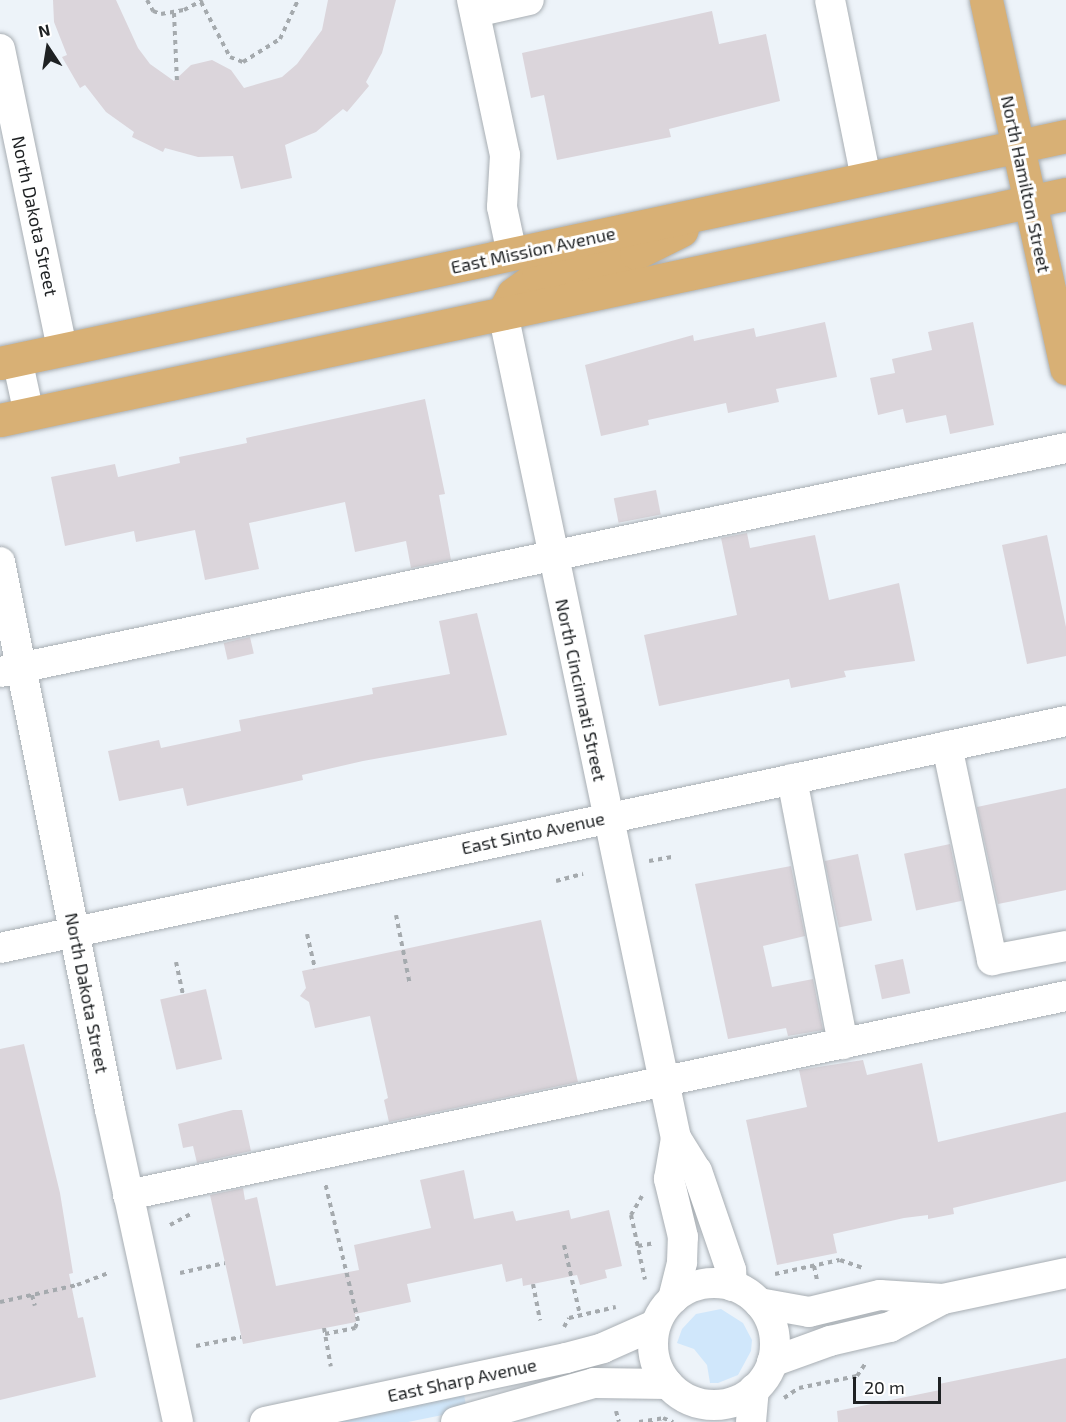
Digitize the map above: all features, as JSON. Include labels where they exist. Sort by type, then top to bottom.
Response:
[{"type":"main road","name":"North Hamilton Street","points":[[986,0],[1066,368]]},
{"type":"main road","name":"East Mission Avenue","points":[[9,361],[1066,136]]},
{"type":"main road","points":[[14,417],[1066,195]]},
{"type":"main road","points":[[503,313],[513,294],[538,276],[636,253],[667,240],[711,212]]},
{"type":"street","points":[[512,254],[502,207],[506,154],[473,6],[529,0]]},
{"type":"street","points":[[830,0],[866,179]]},
{"type":"street","name":"North Dakota Street","points":[[0,49],[62,349]]},
{"type":"street","name":"North Cincinnati Street","points":[[503,313],[676,1138],[697,1171],[731,1270],[732,1286]]},
{"type":"street","points":[[9,361],[14,417]]},
{"type":"street","points":[[11,669],[1066,448]]},
{"type":"street","name":"North Dakota Street","points":[[0,562],[11,669],[74,932],[178,1422]]},
{"type":"street","name":"East Sinto Avenue","points":[[0,948],[1066,721]]},
{"type":"street","points":[[947,746],[992,960],[1066,946]]},
{"type":"street","points":[[792,779],[843,1044]]},
{"type":"street","points":[[128,1195],[1066,996]]},
{"type":"street","name":"North Cincinnati Street","points":[[659,1294],[682,1262],[683,1237],[669,1179],[676,1138]]},
{"type":"street","points":[[754,1389],[726,1403],[698,1412],[668,1384],[654,1356],[659,1294],[700,1284],[732,1286],[759,1303],[809,1312],[880,1295],[943,1299],[1066,1273]]},
{"type":"street","points":[[772,1362],[830,1341],[890,1327],[943,1299]]},
{"type":"street","points":[[751,1422],[754,1389],[772,1362],[773,1331],[759,1303]]},
{"type":"street","name":"East Sharp Avenue","points":[[266,1422],[566,1358],[603,1348],[655,1325]]},
{"type":"street","name":"East Sharp Avenue","points":[[456,1422],[594,1383],[668,1384]]},
{"type":"path","points":[[147,0],[157,13],[174,13],[202,1],[230,57],[243,62],[280,39],[298,0]]},
{"type":"path","points":[[174,13],[177,81]]},
{"type":"path","points":[[642,863],[672,857]]},
{"type":"path","points":[[556,881],[583,874]]},
{"type":"path","points":[[396,915],[410,985]]},
{"type":"path","points":[[308,934],[315,969]]},
{"type":"path","points":[[176,962],[183,994]]},
{"type":"path","points":[[320,1155],[358,1321],[355,1328],[325,1331],[331,1366]]},
{"type":"path","points":[[648,1186],[631,1215],[659,1294]]},
{"type":"path","points":[[170,1225],[203,1211]]},
{"type":"path","points":[[564,1245],[580,1316]]},
{"type":"path","points":[[767,1275],[840,1260],[873,1272]]},
{"type":"path","points":[[180,1273],[225,1263]]},
{"type":"path","points":[[0,1302],[109,1273]]},
{"type":"path","points":[[533,1284],[540,1320]]},
{"type":"path","points":[[32,1295],[35,1306]]},
{"type":"path","points":[[558,1338],[570,1318],[622,1306]]},
{"type":"path","points":[[196,1346],[241,1337]]},
{"type":"path","points":[[783,1407],[783,1399],[792,1390],[857,1376],[871,1354]]},
{"type":"path","points":[[639,1422],[663,1418],[673,1422]]},
{"type":"shaded area","points":[[721,1309],[743,1323],[752,1340],[751,1351],[738,1375],[718,1383],[710,1383],[707,1365],[694,1349],[677,1343],[682,1329],[696,1314]]},
{"type":"shaded area","points":[[463,1390],[467,1410],[408,1422],[311,1422]]},
{"type":"building","points":[[53,0],[116,0],[138,48],[150,64],[174,81],[191,65],[212,60],[231,70],[244,88],[282,77],[297,64],[322,30],[328,0],[396,0],[382,53],[366,82],[369,86],[347,112],[343,109],[316,132],[285,145],[292,178],[241,189],[233,156],[198,157],[165,148],[163,152],[132,137],[134,132],[106,112],[85,85],[80,88],[62,57],[67,55],[54,22]]},
{"type":"building","points":[[712,11],[719,44],[766,34],[780,101],[669,129],[671,137],[557,160],[544,95],[531,98],[522,53]]},
{"type":"building","points":[[825,322],[837,377],[776,389],[779,402],[728,413],[726,403],[648,420],[649,425],[601,436],[585,365],[693,335],[694,341],[754,328],[756,337]]},
{"type":"building","points":[[973,322],[994,425],[950,434],[946,415],[906,423],[903,409],[878,415],[870,378],[895,373],[892,359],[932,350],[928,332]]},
{"type":"building","points":[[425,399],[445,494],[439,495],[451,560],[411,568],[406,541],[355,552],[345,502],[249,523],[259,569],[205,580],[195,530],[136,542],[134,531],[65,546],[51,477],[115,464],[118,477],[180,463],[179,457],[247,443],[246,438]]},
{"type":"building","points":[[656,490],[661,515],[619,523],[614,498]]},
{"type":"building","points":[[747,533],[750,548],[815,535],[829,600],[899,583],[915,661],[844,671],[846,677],[791,688],[789,679],[659,706],[644,635],[737,615],[721,538]]},
{"type":"building","points":[[1047,535],[1066,627],[1066,656],[1027,664],[1002,545]]},
{"type":"building","points":[[477,613],[507,735],[363,761],[302,775],[303,780],[187,806],[183,788],[119,801],[108,751],[159,740],[161,748],[241,731],[239,720],[373,694],[372,688],[450,674],[439,621]]},
{"type":"building","points":[[250,637],[254,654],[228,660],[224,643]]},
{"type":"building","points":[[1066,788],[1066,890],[998,904],[977,807]]},
{"type":"building","points":[[950,844],[962,901],[916,911],[904,854]]},
{"type":"building","points":[[858,854],[872,921],[839,928],[825,861]]},
{"type":"building","points":[[791,866],[805,936],[763,946],[772,987],[813,979],[823,1030],[788,1036],[786,1028],[728,1039],[695,884]]},
{"type":"building","points":[[541,920],[578,1082],[389,1122],[384,1100],[388,1098],[370,1016],[315,1028],[309,1002],[300,996],[306,988],[302,971]]},
{"type":"building","points":[[903,959],[910,993],[882,999],[875,965]]},
{"type":"building","points":[[206,989],[222,1059],[176,1070],[160,1000]]},
{"type":"building","points":[[24,1044],[60,1193],[73,1273],[69,1274],[78,1318],[83,1317],[96,1377],[0,1400],[0,1049]]},
{"type":"building","points":[[863,1060],[867,1075],[922,1063],[938,1142],[1066,1112],[1066,1181],[953,1208],[954,1214],[928,1219],[928,1215],[904,1218],[833,1234],[837,1253],[777,1265],[746,1120],[807,1107],[799,1070]]},
{"type":"building","points":[[233,1110],[242,1110],[251,1151],[197,1163],[193,1146],[183,1148],[178,1124]]},
{"type":"building","points":[[464,1170],[474,1219],[513,1211],[516,1221],[569,1210],[571,1219],[609,1210],[622,1266],[605,1270],[607,1278],[580,1285],[577,1275],[523,1286],[522,1278],[506,1282],[502,1264],[407,1284],[411,1302],[355,1314],[356,1322],[243,1344],[210,1195],[243,1188],[245,1200],[257,1197],[276,1286],[359,1270],[354,1245],[431,1228],[420,1180]]},
{"type":"building","points":[[1066,1358],[1066,1422],[838,1422],[837,1411],[940,1390],[939,1384]]}]
